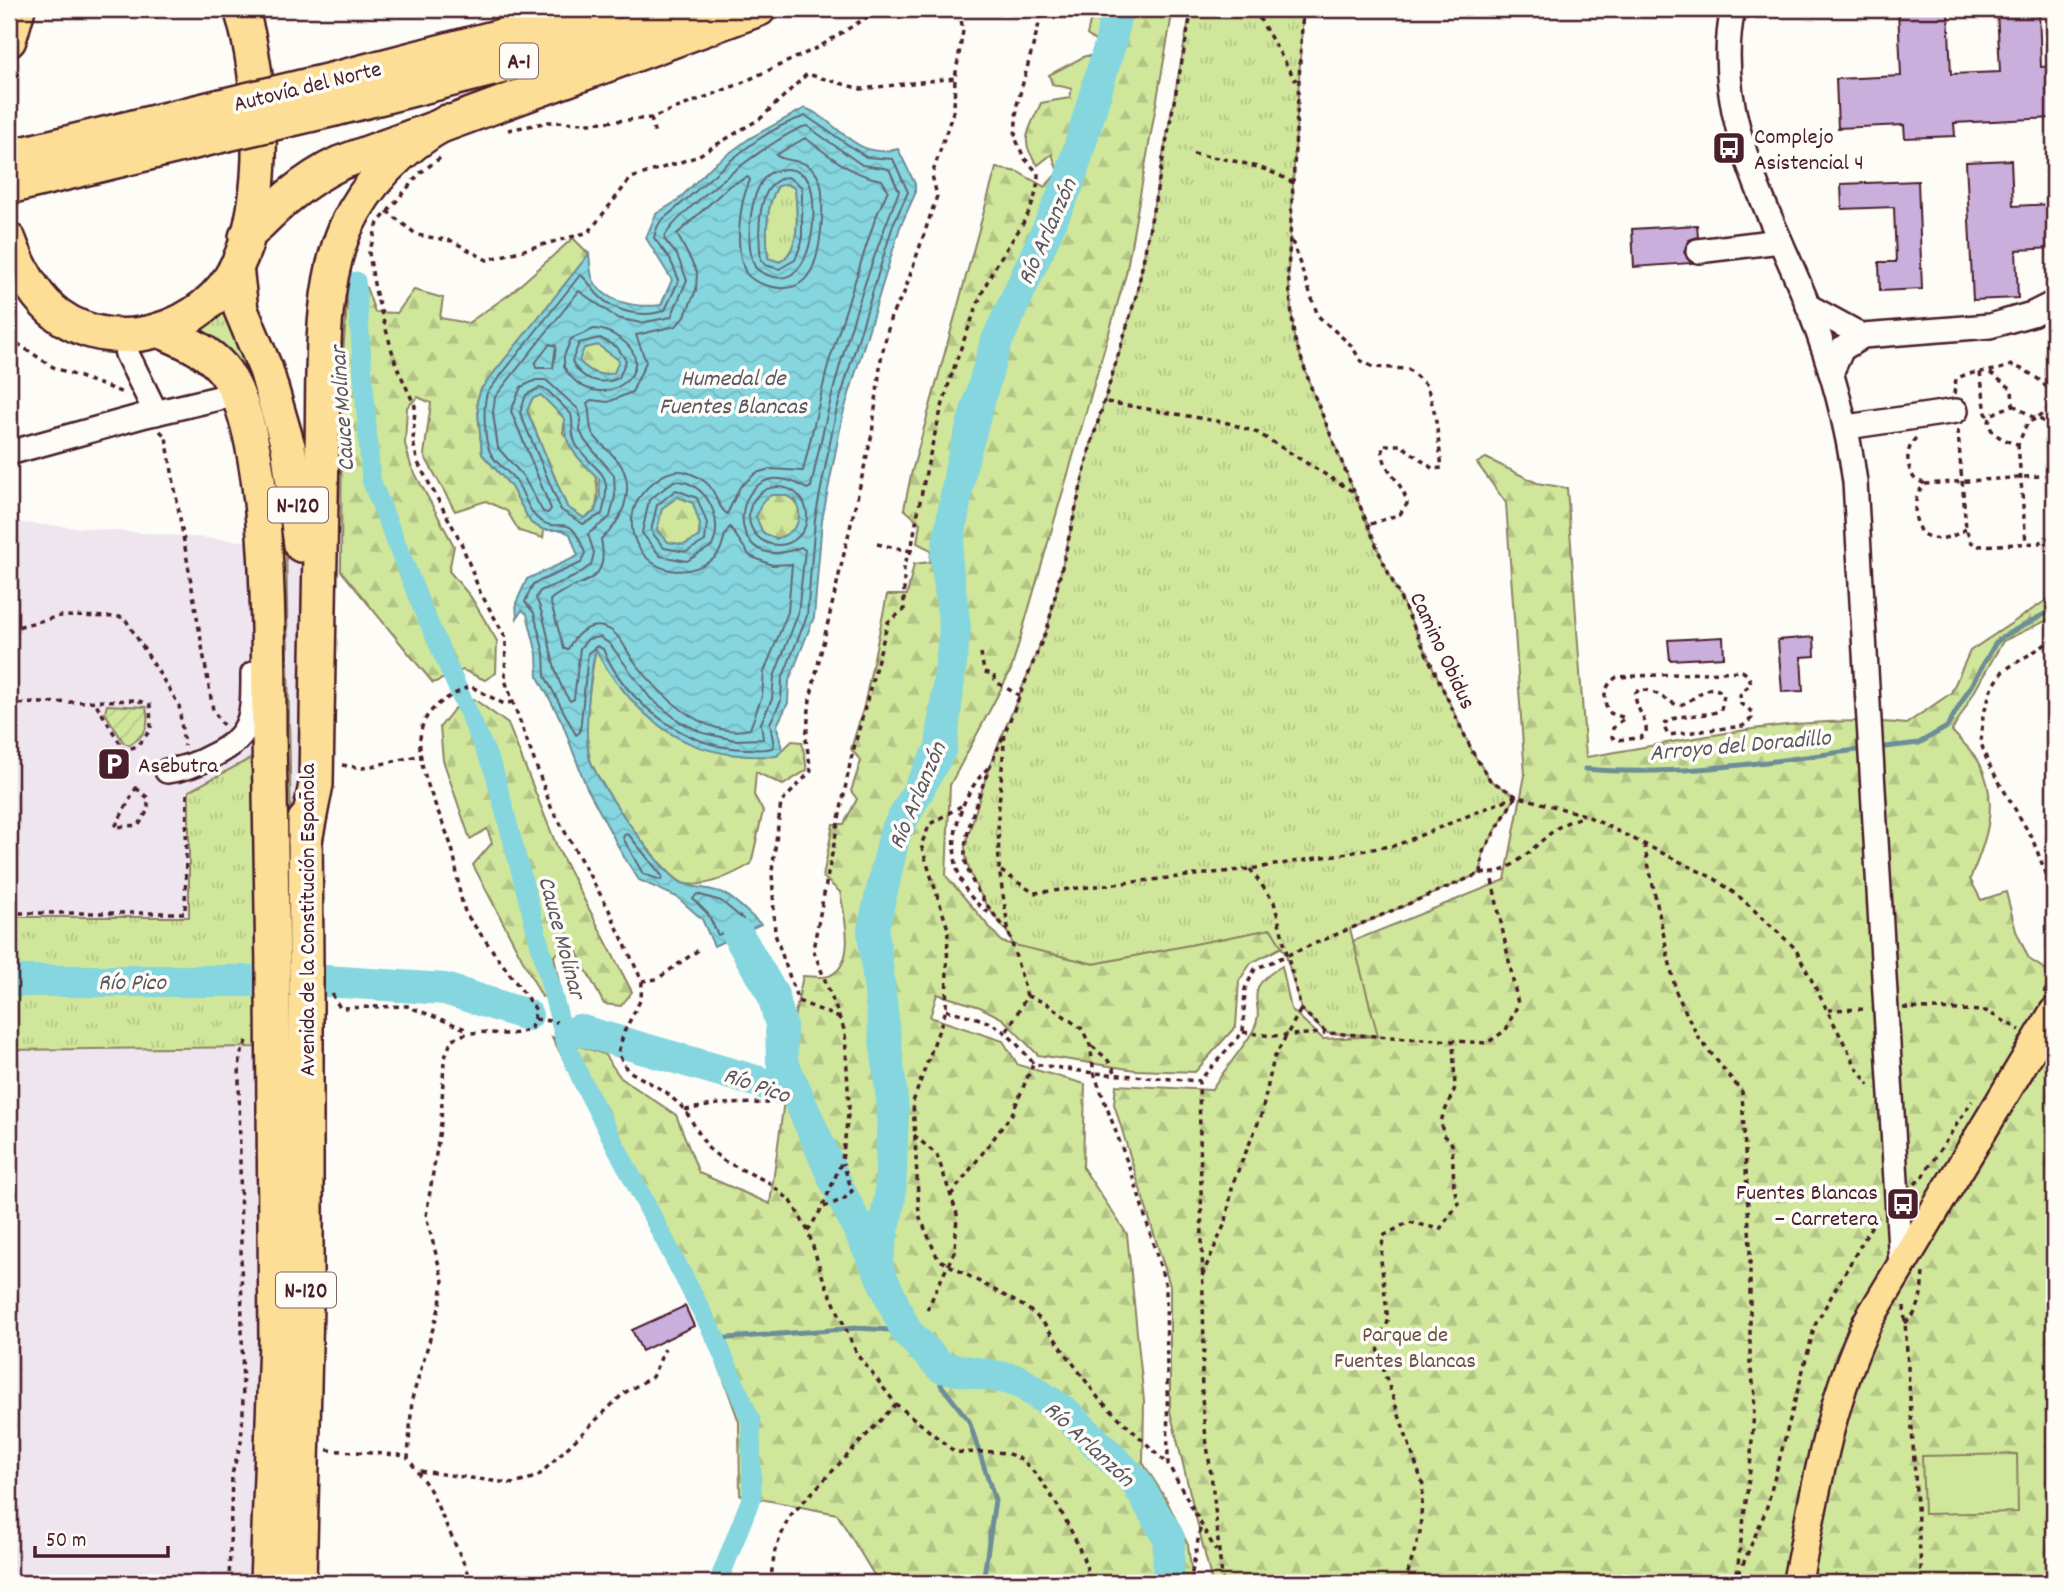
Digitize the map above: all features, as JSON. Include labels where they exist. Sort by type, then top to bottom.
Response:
[{"type":"highway","name":"N-120","points":[[9,240],[17,260],[42,300],[58,315],[82,328],[123,336],[159,330],[191,317],[212,299],[241,252],[258,164],[255,68],[241,9]]},
{"type":"highway","name":"Autovía del Norte","points":[[9,187],[30,162],[335,94],[605,9]]},
{"type":"highway","name":"A-1","points":[[335,94],[610,39],[703,9]]},
{"type":"highway","points":[[241,252],[277,204],[319,173],[446,138],[759,9]]},
{"type":"highway","points":[[305,841],[316,784],[322,428],[330,284],[346,227],[385,167],[409,145],[446,138]]},
{"type":"highway","name":"Avenida de la Constitución Española","points":[[241,252],[241,310],[276,401],[295,480],[302,560],[305,841],[313,984],[299,1583]]},
{"type":"highway","points":[[9,291],[42,300]]},
{"type":"highway","name":"Avenida de la Constitución Española","points":[[159,330],[211,358],[223,368],[236,394],[250,438],[262,514],[267,600],[276,1342],[273,1484],[267,1583]]},
{"type":"main road","points":[[1797,1583],[1830,1422],[1845,1372],[1868,1321],[1901,1266],[2046,1041],[2054,1012]]},
{"type":"street","points":[[1733,9],[1728,58],[1735,109],[1758,192],[1808,306],[1847,427],[1863,593],[1901,1266]]},
{"type":"street","points":[[1699,251],[1780,241]]},
{"type":"street","points":[[1831,373],[1842,349],[1863,337],[1990,326],[2032,314],[2054,303]]},
{"type":"street","points":[[1808,306],[1863,337]]},
{"type":"street","points":[[123,336],[127,354],[151,414]]},
{"type":"street","points":[[9,453],[236,394]]},
{"type":"street","points":[[1847,427],[1953,421]]},
{"type":"street","points":[[167,771],[189,768],[250,720],[253,699],[252,558],[262,514]]},
{"type":"street","points":[[273,1484],[285,1494],[285,1583]]},
{"type":"path","points":[[506,131],[549,121],[591,123],[651,118],[737,85],[819,47],[880,9]]},
{"type":"path","points":[[840,1018],[798,1001],[775,934],[772,871],[781,803],[811,771],[806,740],[810,699],[872,434],[881,359],[891,316],[904,293],[937,196],[933,175],[954,109],[955,78],[962,44],[960,15],[964,9]]},
{"type":"path","points":[[808,1231],[822,1208],[842,1161],[849,1107],[845,1032],[813,949],[851,760],[888,622],[904,610],[904,564],[911,551],[938,420],[967,330],[990,276],[1024,225],[1038,193],[1038,173],[1024,158],[1015,137],[1017,105],[1043,9]]},
{"type":"path","points":[[1009,933],[994,915],[965,859],[965,846],[989,766],[1048,626],[1090,448],[1137,293],[1192,9]]},
{"type":"path","points":[[1254,9],[1297,82]]},
{"type":"path","name":"Camino Obidus","points":[[1303,9],[1287,295],[1294,337],[1311,390],[1368,525],[1473,753],[1490,780],[1516,796],[1585,816],[1715,879],[1770,922],[1795,948],[1858,1070],[1890,1107]]},
{"type":"path","points":[[387,211],[417,235],[452,241],[487,260],[589,232],[631,178],[696,157],[751,125],[807,74],[861,89],[955,78]]},
{"type":"path","points":[[651,118],[655,135]]},
{"type":"path","points":[[446,138],[378,223],[369,253],[396,365],[415,406],[413,442],[418,463],[460,540],[480,592],[506,638],[505,680],[561,827],[609,910],[642,981],[641,999],[624,1032],[618,1053],[627,1070],[666,1092],[685,1110],[708,1148],[724,1161],[768,1182],[791,1200],[808,1231],[823,1278],[858,1354],[896,1404],[955,1452],[992,1450],[1016,1457],[1036,1473],[1064,1519],[1091,1583]]},
{"type":"path","points":[[1193,154],[1250,163],[1272,170],[1295,184]]},
{"type":"path","points":[[1291,239],[1318,316],[1352,346],[1360,360],[1373,367],[1408,369],[1421,379],[1427,386],[1436,414],[1442,468],[1433,469],[1401,445],[1383,445],[1385,466],[1406,493],[1408,504],[1400,514],[1368,525]]},
{"type":"path","points":[[9,338],[53,367],[129,395],[151,414],[166,438],[213,710],[216,748],[184,751],[179,705],[124,617],[60,616],[9,629]]},
{"type":"path","points":[[2026,544],[2018,444],[2028,422],[2046,411],[2054,398],[2050,389],[2037,377],[2014,366],[1988,372],[1967,372],[1956,379],[1953,421],[1958,436],[1966,529],[1971,542],[1979,546],[2026,544],[2054,535]]},
{"type":"path","points":[[1980,372],[1986,413],[1992,429],[2005,443],[2018,444]]},
{"type":"path","points":[[1988,372],[2012,389],[2013,405]]},
{"type":"path","points":[[1106,401],[1228,423],[1258,433],[1354,492]]},
{"type":"path","points":[[1990,419],[2013,405]]},
{"type":"path","points":[[2013,405],[2036,419],[2043,420],[2054,431]]},
{"type":"path","points":[[1953,421],[1958,436]]},
{"type":"path","points":[[1919,435],[1910,444],[1908,463],[1914,478],[1926,484],[2054,475]]},
{"type":"path","points":[[1926,484],[1920,489],[1916,503],[1915,516],[1921,533],[1930,538],[1942,539],[1966,529]]},
{"type":"path","points":[[877,544],[911,551]]},
{"type":"path","points":[[2050,884],[2032,838],[1988,763],[1981,743],[1983,716],[1991,690],[2003,671],[2054,639]]},
{"type":"path","points":[[981,653],[984,672],[993,674],[996,682],[1020,696]]},
{"type":"path","points":[[1742,671],[1748,675],[1751,683],[1742,692],[1740,700],[1751,711],[1752,718],[1743,726],[1668,735],[1663,725],[1668,720],[1712,714],[1721,710],[1724,695],[1716,688],[1707,688],[1689,702],[1679,705],[1647,689],[1640,690],[1636,692],[1636,705],[1647,727],[1646,733],[1640,738],[1616,740],[1611,732],[1625,718],[1611,713],[1605,699],[1608,685],[1617,677],[1742,671]]},
{"type":"path","points":[[313,984],[340,1008],[407,1006],[416,1012],[470,1030],[518,1035],[531,1028],[536,1019],[536,1010],[462,905],[454,856],[430,793],[422,755],[422,728],[429,713],[446,699],[470,686],[504,704],[518,701]]},
{"type":"path","points":[[9,704],[95,702],[145,702],[150,705],[151,729],[138,746],[124,750],[95,702]]},
{"type":"path","points":[[1005,732],[998,817],[999,870],[1009,933],[1027,996],[1007,1031]]},
{"type":"path","points":[[317,760],[363,768],[422,755]]},
{"type":"path","points":[[989,766],[974,781],[961,806],[955,828],[955,865],[973,900],[994,915]]},
{"type":"path","points":[[136,788],[148,798],[144,819],[139,825],[116,827],[131,798],[136,788]]},
{"type":"path","points":[[9,914],[185,913],[187,791]]},
{"type":"path","points":[[999,870],[1034,893],[1250,869],[1397,845],[1516,796]]},
{"type":"path","points":[[1481,873],[1483,852],[1516,796]]},
{"type":"path","points":[[961,806],[930,824],[920,845],[948,929],[946,1010],[913,1102],[919,1215],[938,1259],[1027,1308],[1042,1321],[1099,1399],[1168,1464],[1218,1554]]},
{"type":"path","points":[[1223,1583],[1200,1378],[1204,1350],[1199,1082],[1243,1032],[1245,989],[1255,969],[1435,895],[1481,873],[1491,875],[1561,826],[1585,816]]},
{"type":"path","points":[[1644,844],[1676,992],[1698,1037],[1742,1091],[1750,1247],[1750,1364],[1755,1395],[1750,1470],[1736,1580]]},
{"type":"path","points":[[1250,869],[1274,902],[1301,1009],[1327,1033]]},
{"type":"path","points":[[1243,1032],[1260,1036],[1327,1033],[1487,1043],[1506,1030],[1518,1004],[1491,875]]},
{"type":"path","points":[[642,981],[657,979],[700,949]]},
{"type":"path","points":[[1027,996],[1045,1003],[1082,1028],[1090,1045],[1094,1073],[1135,1183],[1166,1286],[1168,1464]]},
{"type":"path","points":[[1828,1010],[1885,1008],[1986,1011],[2046,1041]]},
{"type":"path","points":[[1202,1278],[1226,1222],[1233,1183],[1261,1116],[1274,1058],[1301,1009]]},
{"type":"path","points":[[946,1010],[980,1018],[1007,1031],[1034,1064],[1118,1076],[1199,1082]]},
{"type":"path","points":[[536,1019],[557,1021]]},
{"type":"path","points":[[408,1458],[412,1399],[440,1305],[443,1281],[426,1216],[441,1123],[444,1060],[452,1040],[470,1030]]},
{"type":"path","points":[[229,1583],[232,1474],[241,1441],[243,1413],[239,1077],[240,1056],[251,1031]]},
{"type":"path","points":[[1405,1583],[1420,1532],[1423,1485],[1379,1357],[1378,1341],[1388,1322],[1381,1259],[1382,1236],[1409,1222],[1440,1229],[1458,1204],[1454,1187],[1452,1144],[1442,1134],[1442,1118],[1455,1088],[1453,1041]]},
{"type":"path","points":[[1090,1045],[1107,1059],[1118,1076]]},
{"type":"path","points":[[951,1195],[1012,1114],[1034,1064]]},
{"type":"path","points":[[685,1110],[718,1104],[768,1103]]},
{"type":"path","points":[[915,1135],[937,1155],[957,1214],[955,1250],[925,1314]]},
{"type":"path","points":[[822,1208],[844,1199],[852,1191],[842,1161]]},
{"type":"path","points":[[1903,1303],[1922,1583]]},
{"type":"path","points":[[420,1471],[515,1484],[538,1476],[624,1393],[652,1377],[665,1349]]},
{"type":"path","points":[[769,1583],[775,1550],[789,1517],[896,1404]]},
{"type":"path","points":[[2054,1432],[2050,1523],[2054,1577]]},
{"type":"path","points":[[304,1448],[399,1455],[408,1458],[420,1471],[473,1583]]},
{"type":"path","points":[[1190,1583],[1201,1524]]},
{"type":"shaded area","points":[[9,522],[329,548],[322,927],[326,1209],[316,1583],[9,1583]]},
{"type":"green space","points":[[1093,9],[1173,9],[1126,274],[1011,670],[950,785],[946,876],[1002,942],[1094,964],[1271,929],[1282,947],[1251,963],[1239,981],[1236,1026],[1195,1072],[1135,1070],[1038,1055],[1003,1019],[980,1007],[937,994],[930,1017],[1003,1041],[1018,1065],[1085,1084],[1083,1168],[1127,1234],[1144,1401],[1143,1463],[1166,1499],[1188,1545],[1193,1583],[879,1583],[837,1514],[740,1495],[739,1422],[711,1344],[552,1037],[604,1054],[621,1078],[676,1115],[699,1173],[770,1204],[783,1108],[783,1070],[803,976],[831,975],[839,969],[844,960],[847,937],[840,892],[823,877],[833,824],[844,824],[857,799],[851,791],[861,761],[851,749],[864,706],[887,595],[907,595],[914,564],[930,562],[931,550],[917,543],[920,523],[904,509],[911,475],[996,168],[1018,172],[1045,187],[1058,172],[1052,154],[1038,165],[1028,148],[1028,134],[1041,103],[1069,98],[1072,89],[1052,84],[1049,75],[1085,56],[1096,56],[1099,44],[1087,35]]},
{"type":"green space","points":[[1191,9],[1303,9],[1288,273],[1294,337],[1312,390],[1382,559],[1473,753],[1490,780],[1516,796],[1483,852],[1481,873],[1350,929],[1379,1036],[1327,1033],[1316,1024],[1301,1009],[1286,955],[1271,929],[1094,964],[1013,945],[1008,933],[979,893],[966,855],[965,846],[989,767],[1048,626],[1090,448],[1137,293]]},
{"type":"green space","points":[[787,184],[795,188],[796,229],[792,248],[780,262],[768,259],[767,221],[778,186]]},
{"type":"green space","points":[[573,238],[589,254],[481,389],[477,401],[482,454],[510,485],[531,523],[544,530],[543,538],[519,531],[507,511],[486,501],[455,511],[424,455],[431,403],[418,397],[407,407],[405,444],[411,466],[454,546],[449,571],[471,597],[497,641],[496,673],[485,680],[463,670],[433,683],[341,571],[342,365],[348,292],[366,287],[375,312],[397,313],[414,290],[443,298],[440,318],[468,323],[510,294]]},
{"type":"green space","points":[[227,308],[268,415],[286,543],[294,1001],[294,1311],[281,614],[211,338],[199,329]]},
{"type":"green space","points":[[598,345],[620,361],[614,373],[594,373],[578,361],[584,348]]},
{"type":"green space","points":[[541,394],[565,419],[563,433],[586,460],[595,477],[595,511],[584,518],[567,507],[527,410],[532,399]]},
{"type":"green space","name":"Parque de Fuentes Blancas","points":[[1486,458],[1537,483],[1567,488],[1586,757],[1787,725],[1868,721],[1906,724],[1951,693],[1970,651],[2054,595],[2054,617],[2003,641],[1952,731],[1977,760],[1989,793],[1990,808],[1985,837],[1970,879],[1981,900],[2006,892],[2016,931],[2029,959],[2054,975],[2054,1583],[1212,1583],[1170,1411],[1170,1286],[1114,1104],[1116,1085],[1211,1090],[1253,1031],[1257,1021],[1256,998],[1260,983],[1282,966],[1291,1009],[1323,1039],[1378,1036],[1353,941],[1505,880],[1525,775],[1506,503],[1477,463]]},
{"type":"green space","points":[[778,494],[793,501],[800,516],[793,531],[778,538],[763,531],[756,516],[763,501]]},
{"type":"green space","points":[[678,496],[693,503],[700,524],[699,537],[684,545],[668,542],[657,530],[662,508]]},
{"type":"green space","points":[[596,647],[630,696],[649,716],[691,743],[744,756],[776,756],[792,741],[802,742],[807,770],[783,785],[756,772],[754,795],[763,811],[751,864],[711,882],[686,884],[663,866],[632,828],[590,759],[587,718]]},
{"type":"green space","points":[[474,699],[508,724],[558,849],[632,992],[621,1006],[604,1004],[571,941],[554,956],[560,988],[542,997],[473,865],[492,843],[487,829],[470,839],[443,760],[440,727],[454,709]]},
{"type":"green space","points":[[107,705],[146,707],[147,725],[143,734],[129,745],[124,743],[105,713]]},
{"type":"green space","points":[[255,756],[257,1047],[9,1050],[9,917],[189,917],[189,791]]},
{"type":"green space","points":[[2017,1454],[2018,1512],[1924,1514],[1922,1456]]},
{"type":"water","name":"Humedal de Fuentes Blancas","points":[[805,108],[858,145],[870,150],[898,149],[915,184],[915,194],[900,227],[843,414],[822,520],[814,617],[789,681],[788,703],[777,725],[782,750],[777,756],[731,754],[691,744],[673,735],[639,708],[611,675],[596,649],[587,737],[590,760],[604,787],[643,843],[678,881],[729,897],[761,924],[714,946],[702,919],[677,897],[639,880],[586,786],[562,722],[538,677],[537,654],[527,614],[522,610],[517,618],[516,603],[527,579],[578,556],[570,534],[562,530],[544,530],[531,523],[510,485],[482,454],[477,401],[481,389],[589,254],[592,277],[604,293],[621,302],[642,306],[661,305],[672,280],[646,238],[656,214],[677,201],[713,165],[750,138]],"holes":[[[787,184],[795,188],[797,219],[792,248],[780,262],[768,258],[767,240],[767,221],[778,186]],[[598,345],[619,360],[614,373],[599,374],[587,368],[579,361],[584,348]],[[541,395],[565,419],[570,445],[599,479],[600,495],[595,511],[584,518],[567,507],[527,411],[532,399]],[[771,495],[784,495],[796,500],[799,514],[796,525],[789,533],[776,539],[763,533],[756,517],[762,502]],[[678,497],[693,503],[700,524],[699,537],[684,545],[668,542],[657,530],[662,508]]]},
{"type":"building","points":[[1898,9],[1948,9],[1951,74],[2000,72],[1997,9],[2039,9],[2041,67],[2054,66],[2054,118],[1954,123],[1955,136],[1905,138],[1904,125],[1838,128],[1836,79],[1901,76]]},
{"type":"building","points":[[2011,160],[2013,206],[2054,204],[2054,248],[2016,250],[2018,298],[1973,300],[1966,162]]},
{"type":"building","points":[[1918,181],[1922,289],[1880,291],[1879,262],[1896,262],[1894,207],[1842,209],[1841,184]]},
{"type":"building","points":[[1697,225],[1698,237],[1689,240],[1684,252],[1692,263],[1634,267],[1632,229]]},
{"type":"building","points":[[1723,637],[1724,657],[1670,660],[1668,640]]},
{"type":"building","points":[[1814,637],[1815,656],[1801,657],[1803,691],[1782,692],[1778,640]]},
{"type":"building","points":[[685,1306],[694,1326],[642,1351],[632,1330]]},
{"type":"waterway","name":"Río Arlanzón","points":[[1116,9],[1111,41],[1069,182],[995,345],[961,466],[946,557],[955,628],[941,748],[895,833],[873,930],[893,1109],[890,1198],[876,1265],[906,1331],[941,1367],[1017,1380],[1066,1413],[1136,1482],[1169,1538],[1168,1583]]},
{"type":"waterway","name":"Cauce Molinar","points":[[356,281],[371,480],[421,605],[494,771],[566,1044],[582,1081],[716,1339],[751,1421],[752,1496],[718,1583]]},
{"type":"waterway","name":"Arroyo del Doradillo","points":[[1886,747],[1919,743],[1947,727],[1995,644],[2002,637],[2054,609]]},
{"type":"waterway","name":"Arroyo del Doradillo","points":[[1585,769],[1687,770],[1857,750]]},
{"type":"waterway","name":"Río Pico","points":[[738,935],[773,995],[781,1025],[782,1061],[876,1265]]},
{"type":"waterway","name":"Río Pico","points":[[9,981],[256,981]]},
{"type":"waterway","name":"Río Pico","points":[[325,981],[445,989],[527,1015]]},
{"type":"waterway","name":"Río Pico","points":[[579,1030],[797,1093]]},
{"type":"waterway","points":[[716,1339],[857,1328],[906,1331]]},
{"type":"waterway","points":[[941,1367],[941,1385],[969,1421],[995,1500],[983,1583]]},
{"type":"place","name":"Complejo Asistencial 4","points":[[1729,148]]},
{"type":"place","name":"Asebutra","points":[[114,764]]},
{"type":"place","name":"Fuentes Blancas – Carretera","points":[[1903,1204]]}]
